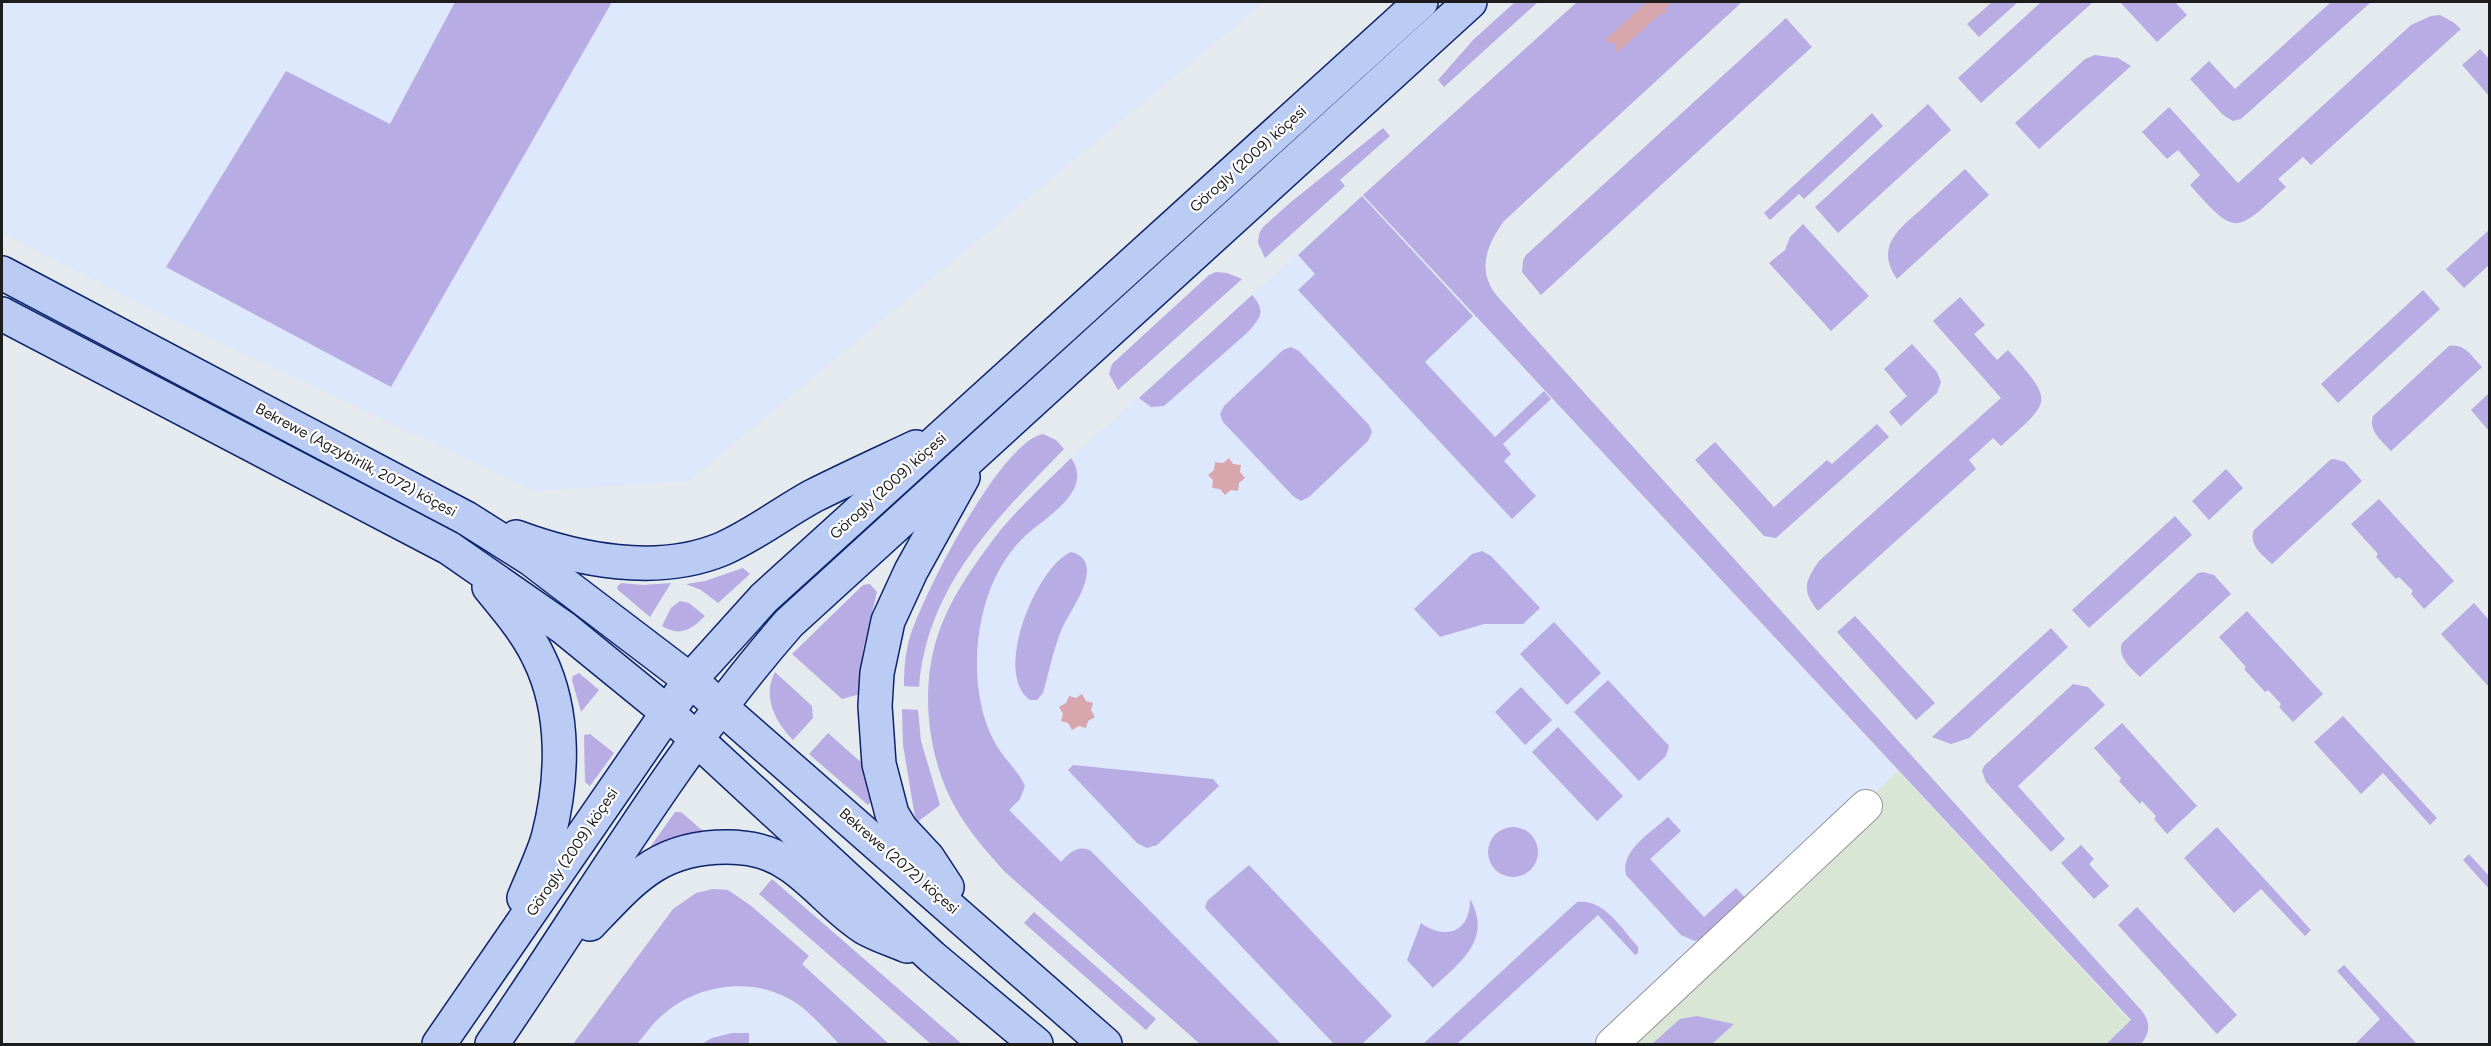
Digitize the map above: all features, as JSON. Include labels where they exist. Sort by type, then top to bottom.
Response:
[{"type":"main road","name":"Görogly (2009) köçesi","points":[[439,1044],[690,680],[764,598],[1421,2]]},
{"type":"main road","points":[[492,1044],[639,821],[697,738],[789,623],[1470,2]]},
{"type":"main road","name":"Bekrewe (Agzybirlik, 2072) köçesi","points":[[2,273],[466,518],[531,559],[690,680]]},
{"type":"main road","points":[[2,314],[449,548],[564,628],[697,738],[753,794],[932,957],[1036,1044]]},
{"type":"main road","points":[[466,518],[529,542],[598,560],[652,563],[677,560],[719,550],[768,525],[811,497],[950,430]]},
{"type":"main road","points":[[973,926],[928,858],[901,829],[892,814],[879,764],[875,706],[877,673],[888,621],[910,571],[977,452]]},
{"type":"main road","points":[[449,548],[489,586],[531,642],[548,683],[558,729],[560,762],[556,802],[547,840],[501,956]]},
{"type":"main road","name":"Bekrewe (2072) köçesi","points":[[690,680],[1106,1044]]},
{"type":"main road","points":[[537,979],[632,880],[660,860],[684,850],[705,846],[744,847],[777,857],[792,866],[865,927],[932,957]]},
{"type":"street","points":[[1612,1044],[1866,806]]},
{"type":"shaded area","points":[[2,2],[1264,2],[689,481],[535,491],[156,312],[2,232]]},
{"type":"shaded area","points":[[455,2],[612,2],[391,387],[166,267],[286,71],[390,124]]},
{"type":"shaded area","points":[[1515,2],[1538,2],[1444,87],[1438,80],[1473,40]]},
{"type":"shaded area","points":[[1577,2],[1742,2],[1504,221],[1493,239],[1486,258],[1487,277],[1491,286],[1497,296],[2142,1011],[2148,1028],[2141,1044],[2106,1044],[2131,1020],[1363,195]]},
{"type":"shaded area","points":[[1647,2],[1673,2],[1665,9],[1665,14],[1660,14],[1618,52],[1615,49],[1615,43],[1609,43],[1606,39]]},
{"type":"shaded area","points":[[1992,2],[2018,2],[1979,37],[1967,24]]},
{"type":"shaded area","points":[[2041,2],[2093,2],[1981,103],[1958,78]]},
{"type":"shaded area","points":[[2120,2],[2175,2],[2187,15],[2157,42]]},
{"type":"shaded area","points":[[2331,2],[2371,2],[2241,119],[2233,121],[2223,115],[2190,79],[2209,61],[2235,89]]},
{"type":"shaded area","points":[[2440,15],[2461,29],[2311,165],[2303,157],[2278,179],[2286,187],[2246,221],[2236,223],[2228,221],[2218,214],[2190,185],[2200,175],[2178,150],[2167,159],[2142,132],[2169,107],[2238,183],[2411,25],[2431,16]]},
{"type":"shaded area","points":[[1786,18],[1812,47],[1541,295],[1522,272],[1526,255]]},
{"type":"shaded area","points":[[2480,49],[2489,59],[2489,96],[2462,65]]},
{"type":"shaded area","points":[[2095,55],[2118,58],[2131,66],[2039,149],[2015,123],[2085,59]]},
{"type":"shaded area","points":[[1928,104],[1951,130],[1838,233],[1815,207]]},
{"type":"shaded area","points":[[1872,113],[1883,126],[1804,199],[1799,194],[1770,220],[1764,213]]},
{"type":"shaded area","points":[[1383,128],[1390,136],[1340,180],[1345,186],[1265,258],[1258,243],[1263,227]]},
{"type":"shaded area","points":[[1965,169],[1989,195],[1897,279],[1888,257],[1893,238],[1906,222]]},
{"type":"shaded area","points":[[1362,196],[1898,771],[1609,1044],[1200,1044],[1035,900],[978,843],[947,791],[934,748],[927,708],[930,666],[941,627],[959,589],[987,547],[1015,513],[1071,458]]},
{"type":"shaded area","points":[[1362,196],[1473,316],[1425,362],[1495,437],[1544,391],[1551,399],[1503,444],[1511,454],[1504,461],[1536,496],[1512,519],[1298,290],[1315,274],[1298,255]]},
{"type":"shaded area","points":[[1803,224],[1869,296],[1831,331],[1769,263],[1785,250],[1790,237]]},
{"type":"shaded area","points":[[2489,230],[2489,265],[2464,288],[2446,269]]},
{"type":"shaded area","points":[[1216,272],[1227,273],[1242,279],[1118,390],[1109,374],[1112,364],[1209,275]]},
{"type":"shaded area","points":[[2423,290],[2440,309],[2338,403],[2321,384]]},
{"type":"shaded area","points":[[1252,295],[1259,305],[1260,314],[1248,332],[1164,406],[1151,407],[1139,398]]},
{"type":"shaded area","points":[[1960,297],[1985,325],[1974,334],[1997,360],[2008,350],[2034,381],[2040,392],[2041,401],[2038,409],[2001,446],[1993,438],[1969,460],[1976,469],[1818,611],[1809,598],[1807,586],[1810,575],[1819,561],[2001,398],[1933,321]]},
{"type":"shaded area","points":[[1912,344],[1937,372],[1941,382],[1937,393],[1901,426],[1889,412],[1907,396],[1884,369]]},
{"type":"shaded area","points":[[2449,346],[2464,349],[2482,367],[2391,451],[2374,431],[2373,416]]},
{"type":"shaded area","points":[[1291,347],[1299,351],[1369,425],[1372,432],[1368,441],[1309,497],[1301,501],[1293,496],[1223,422],[1220,414],[1224,406],[1283,350]]},
{"type":"shaded area","points":[[2489,393],[2489,431],[2471,410]]},
{"type":"shaded area","points":[[1877,424],[1889,437],[1776,538],[1764,536],[1695,460],[1715,442],[1774,507],[1827,460],[1832,464]]},
{"type":"shaded area","points":[[1043,434],[1056,440],[1064,449],[1014,501],[969,556],[936,616],[925,650],[919,687],[904,686],[909,640],[916,619],[945,558],[964,524],[1006,464],[1025,443]]},
{"type":"shaded area","points":[[1071,458],[1077,470],[1072,493],[1015,547],[996,576],[982,615],[977,658],[981,702],[986,722],[997,747],[1025,786],[1020,799],[1009,810],[1061,862],[1078,849],[1091,851],[1281,1044],[1200,1044],[1005,872],[980,844],[947,791],[934,751],[928,709],[930,667],[941,626],[961,586],[996,536],[1027,501]]},
{"type":"shaded area","points":[[1229,458],[1233,464],[1241,465],[1240,472],[1245,478],[1239,483],[1238,491],[1231,490],[1225,495],[1220,489],[1212,488],[1213,480],[1208,475],[1214,470],[1215,462],[1223,463]]},
{"type":"shaded area","points":[[2330,460],[2345,462],[2362,481],[2272,564],[2254,545],[2254,530]]},
{"type":"shaded area","points":[[2226,469],[2243,488],[2209,520],[2192,501]]},
{"type":"shaded area","points":[[2379,499],[2454,581],[2424,609],[2411,594],[2413,591],[2399,577],[2396,579],[2376,557],[2378,554],[2351,524]]},
{"type":"shaded area","points":[[2175,516],[2192,535],[2089,628],[2072,610]]},
{"type":"shaded area","points":[[1482,551],[1491,556],[1540,608],[1523,624],[1484,624],[1440,637],[1414,609],[1472,554]]},
{"type":"shaded area","points":[[1071,552],[1078,554],[1085,561],[1086,579],[1061,631],[1043,693],[1037,700],[1030,700],[1019,687],[1015,668],[1023,622],[1044,578],[1058,562]]},
{"type":"shaded area","points":[[743,568],[750,574],[718,603],[701,590],[686,584],[705,581]]},
{"type":"shaded area","points":[[2198,573],[2214,575],[2231,594],[2140,677],[2123,658],[2122,643]]},
{"type":"shaded area","points":[[621,583],[643,585],[671,583],[650,617],[618,590],[617,587]]},
{"type":"shaded area","points":[[870,584],[877,592],[863,650],[860,694],[842,699],[792,654],[863,585]]},
{"type":"shaded area","points":[[680,601],[689,603],[705,616],[685,630],[674,631],[662,626],[671,608]]},
{"type":"shaded area","points":[[2474,603],[2489,620],[2489,687],[2441,634]]},
{"type":"shaded area","points":[[2247,611],[2323,694],[2293,722],[2279,707],[2281,704],[2268,690],[2265,692],[2219,637]]},
{"type":"shaded area","points":[[1855,616],[1935,703],[1916,720],[1837,632]]},
{"type":"shaded area","points":[[1554,622],[1601,673],[1567,705],[1520,654]]},
{"type":"shaded area","points":[[2051,628],[2068,647],[1969,738],[1951,744],[1932,737]]},
{"type":"shaded area","points":[[775,672],[812,706],[813,718],[793,740],[781,725],[772,708],[770,690]]},
{"type":"shaded area","points":[[579,673],[599,690],[581,712],[572,680],[573,676]]},
{"type":"shaded area","points":[[1608,680],[1669,746],[1666,756],[1639,781],[1574,712]]},
{"type":"shaded area","points":[[2073,684],[2088,687],[2105,705],[2018,786],[2065,839],[2051,852],[1986,782],[1982,771],[1984,766]]},
{"type":"shaded area","points":[[1521,687],[1552,720],[1525,745],[1495,712]]},
{"type":"shaded area","points":[[1082,694],[1086,701],[1093,703],[1091,710],[1095,717],[1088,721],[1086,728],[1079,726],[1072,730],[1068,723],[1061,721],[1063,714],[1059,707],[1066,703],[1069,696],[1076,698]]},
{"type":"shaded area","points":[[902,709],[918,710],[921,741],[940,805],[916,823],[903,745]]},
{"type":"shaded area","points":[[2343,716],[2437,818],[2430,825],[2383,773],[2361,794],[2314,742]]},
{"type":"shaded area","points":[[2122,723],[2197,806],[2167,834],[2154,819],[2156,816],[2142,801],[2140,804],[2119,781],[2121,778],[2094,748]]},
{"type":"shaded area","points":[[1558,727],[1623,796],[1597,821],[1532,752]]},
{"type":"shaded area","points":[[828,733],[864,765],[871,802],[868,805],[809,754]]},
{"type":"shaded area","points":[[590,734],[614,753],[590,786],[585,782],[584,735]]},
{"type":"shaded area","points":[[1073,765],[1213,779],[1219,786],[1157,845],[1147,848],[1137,843],[1068,770]]},
{"type":"shaded area","points":[[1898,771],[2130,1021],[2105,1044],[1609,1044]]},
{"type":"shaded area","points":[[675,812],[681,812],[704,832],[652,848],[651,846]]},
{"type":"shaded area","points":[[1668,817],[1681,831],[1650,859],[1704,917],[1736,888],[1747,900],[1704,938],[1695,941],[1681,935],[1626,875],[1625,866],[1632,850]]},
{"type":"shaded area","points":[[1513,827],[1531,834],[1538,852],[1531,870],[1513,877],[1495,870],[1488,852],[1495,834]]},
{"type":"shaded area","points":[[2217,827],[2311,930],[2305,936],[2261,889],[2234,913],[2184,858]]},
{"type":"shaded area","points":[[2081,845],[2094,859],[2089,864],[2109,886],[2094,899],[2061,863]]},
{"type":"shaded area","points":[[2469,854],[2489,876],[2489,889],[2463,860]]},
{"type":"shaded area","points":[[1249,865],[1392,1016],[1362,1044],[1334,1044],[1205,908],[1207,901]]},
{"type":"shaded area","points":[[772,879],[962,1044],[931,1044],[759,894]]},
{"type":"shaded area","points":[[713,889],[728,890],[750,905],[809,956],[802,964],[889,1044],[839,1044],[808,1012],[787,998],[752,987],[733,986],[697,994],[680,1002],[657,1020],[637,1044],[573,1044],[673,909],[696,893]]},
{"type":"shaded area","points":[[1470,899],[1478,927],[1476,938],[1463,959],[1433,988],[1407,960],[1421,923],[1439,931],[1455,930],[1466,919]]},
{"type":"shaded area","points":[[1577,902],[1596,905],[1612,916],[1638,947],[1638,953],[1635,955],[1598,915],[1457,1044],[1423,1044]]},
{"type":"shaded area","points":[[2137,907],[2237,1015],[2217,1034],[2118,925]]},
{"type":"shaded area","points":[[1034,912],[1156,1019],[1146,1030],[1024,923]]},
{"type":"shaded area","points":[[2344,965],[2417,1044],[2355,1044],[2380,1019],[2337,971]]},
{"type":"shaded area","points":[[732,987],[756,988],[780,995],[801,1007],[839,1044],[638,1044],[664,1014],[685,1000],[708,990]]},
{"type":"shaded area","points":[[1697,1016],[1734,1024],[1712,1044],[1652,1044],[1680,1019]]},
{"type":"shaded area","points":[[732,1033],[749,1033],[749,1044],[701,1044],[712,1038]]}]
